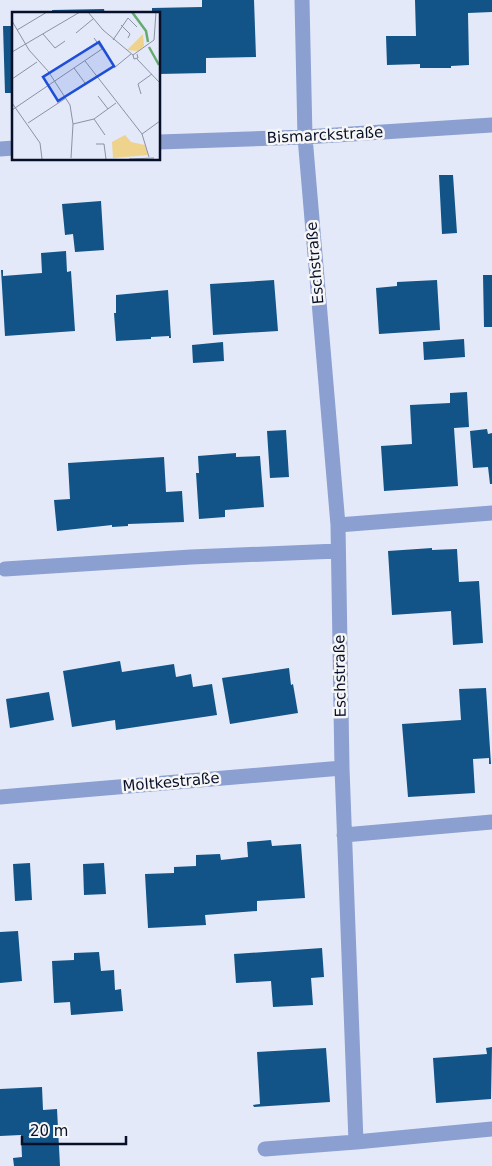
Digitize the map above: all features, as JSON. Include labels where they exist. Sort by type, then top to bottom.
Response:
[{"type":"street","name":"Eschstraße","points":[[302,0],[305,137],[338,525],[342,768],[356,1142]]},
{"type":"street","name":"Bismarckstraße","points":[[160,142],[305,137],[492,125]]},
{"type":"street","points":[[338,525],[492,513]]},
{"type":"street","points":[[5,569],[191,557],[338,551]]},
{"type":"street","name":"Moltkestraße","points":[[0,797],[342,768]]},
{"type":"street","points":[[344,835],[492,822]]},
{"type":"street","points":[[265,1149],[492,1130]]},
{"type":"building","points":[[202,0],[254,0],[256,57],[206,58],[206,73],[160,74],[160,12],[152,12],[152,8],[202,7]]},
{"type":"building","points":[[415,0],[492,0],[492,12],[468,13],[469,65],[451,66],[451,68],[420,68],[420,64],[387,65],[386,36],[416,36]]},
{"type":"building","points":[[104,9],[105,12],[52,12],[52,10]]},
{"type":"building","points":[[3,26],[12,26],[12,93],[5,93]]},
{"type":"building","points":[[439,175],[453,175],[457,233],[442,234]]},
{"type":"building","points":[[101,201],[104,250],[75,252],[73,234],[65,235],[62,204]]},
{"type":"building","points":[[66,251],[67,272],[71,271],[75,331],[5,336],[1,270],[3,270],[3,276],[42,273],[41,253]]},
{"type":"building","points":[[483,275],[492,275],[492,327],[484,327]]},
{"type":"building","points":[[274,280],[278,331],[213,335],[210,284]]},
{"type":"building","points":[[437,280],[440,330],[379,334],[376,288],[397,286],[397,282]]},
{"type":"building","points":[[168,290],[171,338],[169,336],[116,341],[114,313],[116,313],[116,295]]},
{"type":"building","points":[[464,339],[465,357],[424,360],[423,342]]},
{"type":"building","points":[[223,342],[224,361],[193,363],[192,345]]},
{"type":"building","points":[[467,392],[469,427],[454,428],[458,486],[384,491],[381,446],[412,444],[410,405],[450,403],[450,393]]},
{"type":"building","points":[[487,429],[488,434],[492,433],[492,484],[490,484],[488,467],[473,468],[470,431]]},
{"type":"building","points":[[286,430],[289,477],[270,478],[267,431]]},
{"type":"building","points":[[236,453],[236,457],[260,456],[264,507],[225,510],[225,517],[199,519],[196,473],[199,473],[198,456]]},
{"type":"building","points":[[164,457],[166,492],[182,491],[184,522],[128,524],[128,526],[112,527],[112,525],[57,531],[54,500],[70,499],[68,463]]},
{"type":"building","points":[[432,548],[432,550],[457,549],[459,582],[479,581],[483,643],[453,645],[451,611],[392,615],[388,551]]},
{"type":"building","points":[[120,661],[122,672],[174,664],[176,677],[191,674],[193,687],[212,684],[217,715],[116,730],[115,720],[72,727],[63,671]]},
{"type":"building","points":[[289,668],[298,713],[230,724],[222,678]]},
{"type":"building","points":[[486,688],[491,764],[489,764],[489,758],[473,759],[475,793],[408,797],[402,724],[461,720],[459,689]]},
{"type":"building","points":[[49,692],[54,720],[10,728],[6,699]]},
{"type":"building","points":[[271,840],[272,846],[301,844],[305,898],[257,901],[257,911],[205,915],[206,925],[148,928],[145,874],[174,873],[174,867],[196,866],[196,855],[220,854],[221,860],[248,857],[247,842]]},
{"type":"building","points":[[30,863],[32,900],[15,901],[13,864]]},
{"type":"building","points":[[104,863],[106,894],[84,895],[83,864]]},
{"type":"building","points":[[18,931],[22,981],[0,983],[0,932]]},
{"type":"building","points":[[322,948],[324,977],[311,978],[313,1005],[273,1007],[271,981],[236,983],[234,954]]},
{"type":"building","points":[[99,952],[101,971],[114,970],[115,990],[121,989],[123,1011],[71,1015],[70,1002],[54,1003],[52,961],[74,960],[74,953]]},
{"type":"building","points":[[492,1047],[491,1099],[436,1103],[433,1058],[487,1054],[486,1048]]},
{"type":"building","points":[[326,1048],[330,1102],[254,1107],[253,1105],[260,1104],[257,1052]]},
{"type":"building","points":[[42,1087],[43,1110],[57,1109],[60,1166],[14,1166],[13,1158],[22,1157],[21,1135],[0,1136],[0,1089]]}]
